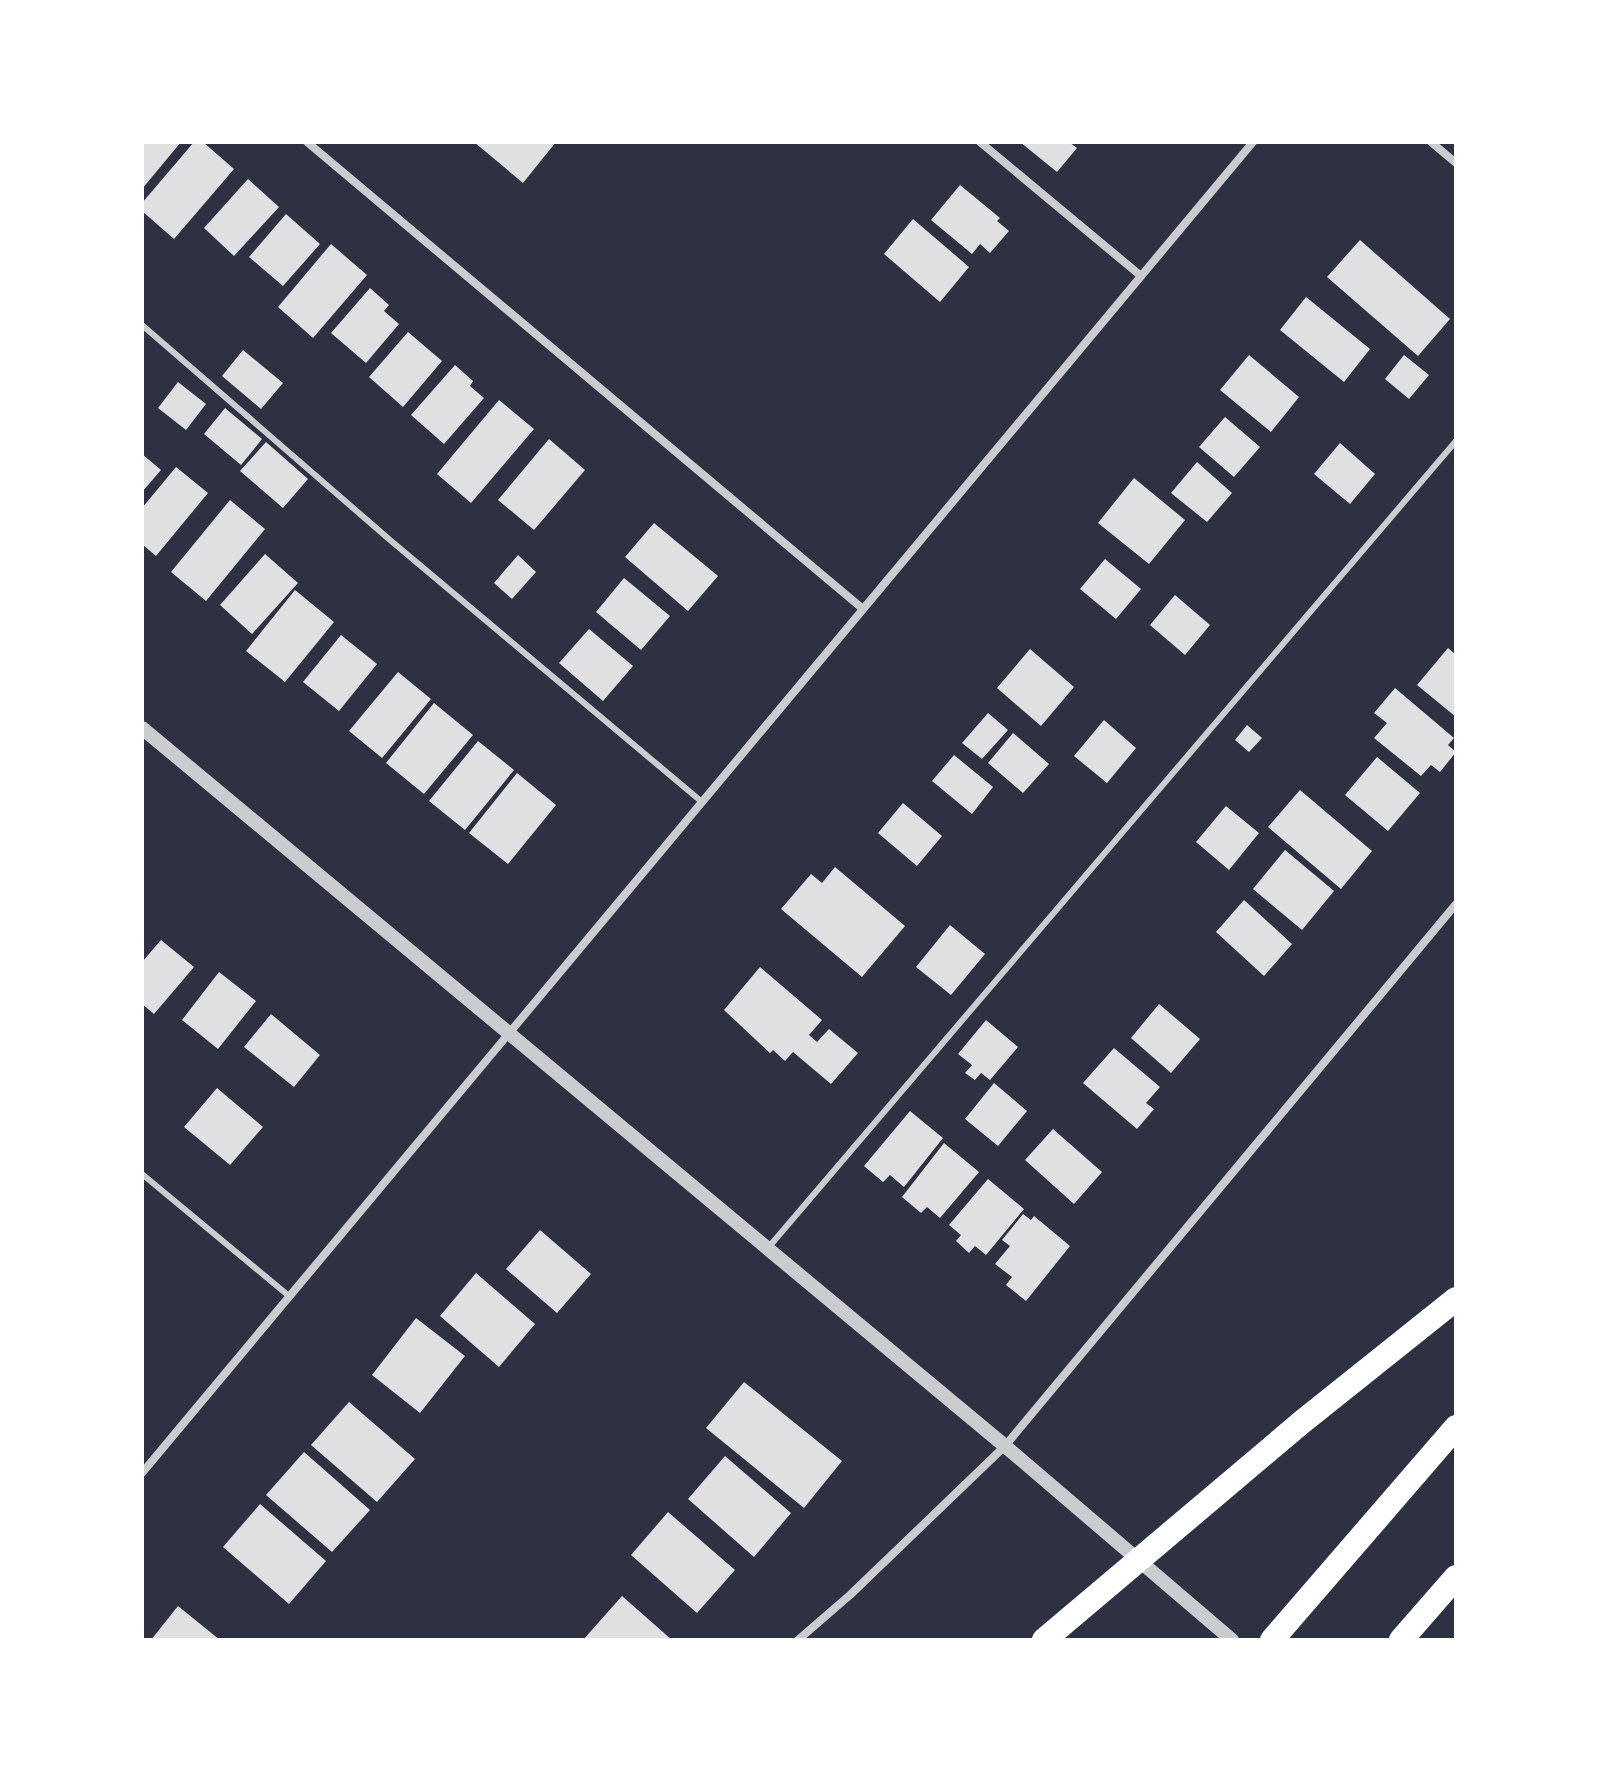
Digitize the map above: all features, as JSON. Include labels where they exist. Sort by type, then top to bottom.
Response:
[{"type":"highway","points":[[1044,1640],[1302,1422],[1456,1299]]},
{"type":"highway","points":[[1272,1640],[1456,1427]]},
{"type":"highway","points":[[1401,1640],[1456,1577]]},
{"type":"street","points":[[307,142],[863,609]]},
{"type":"street","points":[[980,142],[1141,276]]},
{"type":"street","points":[[142,1473],[1253,142]]},
{"type":"street","points":[[1431,142],[1456,163]]},
{"type":"street","points":[[142,728],[1005,1446],[1232,1640]]},
{"type":"street","points":[[798,1640],[850,1595],[1005,1446],[1456,904]]},
{"type":"lane","points":[[142,325],[702,802]]},
{"type":"lane","points":[[768,1248],[1456,441]]},
{"type":"lane","points":[[142,1174],[289,1296]]},
{"type":"building","points":[[142,142],[181,142],[142,189]]},
{"type":"building","points":[[194,142],[203,142],[234,169],[174,239],[142,211],[142,203]]},
{"type":"building","points":[[474,142],[556,142],[523,183]]},
{"type":"building","points":[[1020,142],[1069,142],[1077,148],[1057,172]]},
{"type":"building","points":[[248,179],[279,207],[234,256],[204,228]]},
{"type":"building","points":[[960,185],[1000,218],[997,221],[1009,231],[990,253],[980,244],[972,254],[931,220]]},
{"type":"building","points":[[286,214],[320,244],[283,286],[249,257]]},
{"type":"building","points":[[913,219],[969,267],[940,302],[884,254]]},
{"type":"building","points":[[1360,240],[1450,319],[1418,356],[1327,277]]},
{"type":"building","points":[[331,244],[367,275],[313,338],[278,307]]},
{"type":"building","points":[[370,288],[389,305],[384,311],[399,324],[366,363],[331,333]]},
{"type":"building","points":[[1306,297],[1370,349],[1344,382],[1280,330]]},
{"type":"building","points":[[408,332],[442,361],[403,407],[369,377]]},
{"type":"building","points":[[243,350],[283,383],[261,409],[222,376]]},
{"type":"building","points":[[1249,355],[1299,397],[1271,432],[1220,390]]},
{"type":"building","points":[[1404,355],[1429,375],[1409,399],[1385,379]]},
{"type":"building","points":[[455,365],[473,381],[470,386],[484,398],[444,444],[411,415]]},
{"type":"building","points":[[178,382],[206,404],[186,430],[158,408]]},
{"type":"building","points":[[499,400],[534,429],[471,503],[437,474]]},
{"type":"building","points":[[225,408],[262,439],[241,465],[204,434]]},
{"type":"building","points":[[1225,417],[1260,447],[1234,477],[1199,447]]},
{"type":"building","points":[[549,439],[585,470],[534,530],[498,500]]},
{"type":"building","points":[[266,442],[308,479],[283,508],[240,471]]},
{"type":"building","points":[[1340,443],[1375,474],[1350,504],[1314,474]]},
{"type":"building","points":[[142,454],[161,470],[142,492]]},
{"type":"building","points":[[1197,462],[1232,493],[1207,522],[1171,493]]},
{"type":"building","points":[[176,467],[208,493],[156,556],[142,544],[142,508]]},
{"type":"building","points":[[1134,478],[1185,520],[1149,564],[1098,523]]},
{"type":"building","points":[[230,500],[265,529],[206,601],[171,572]]},
{"type":"building","points":[[654,523],[718,576],[688,611],[625,557]]},
{"type":"building","points":[[265,554],[298,583],[252,634],[220,605]]},
{"type":"building","points":[[518,555],[536,572],[512,599],[494,583]]},
{"type":"building","points":[[1105,559],[1141,589],[1116,619],[1080,589]]},
{"type":"building","points":[[624,578],[670,616],[641,650],[596,612]]},
{"type":"building","points":[[295,590],[334,622],[285,682],[246,651]]},
{"type":"building","points":[[1175,595],[1210,625],[1185,655],[1150,625]]},
{"type":"building","points":[[589,629],[633,666],[603,701],[559,663]]},
{"type":"building","points":[[341,635],[377,664],[339,711],[303,682]]},
{"type":"building","points":[[1448,648],[1456,655],[1456,717],[1417,685]]},
{"type":"building","points":[[1030,649],[1074,687],[1041,726],[997,688]]},
{"type":"building","points":[[398,672],[431,699],[382,758],[349,731]]},
{"type":"building","points":[[1395,688],[1454,738],[1448,745],[1456,752],[1440,772],[1431,765],[1421,776],[1374,738],[1387,723],[1374,713]]},
{"type":"building","points":[[434,703],[473,735],[424,794],[386,763]]},
{"type":"building","points":[[988,713],[1008,730],[982,759],[962,743]]},
{"type":"building","points":[[1104,720],[1136,748],[1107,783],[1074,756]]},
{"type":"building","points":[[1247,725],[1262,738],[1249,752],[1235,740]]},
{"type":"building","points":[[1013,733],[1049,764],[1023,793],[988,763]]},
{"type":"building","points":[[478,741],[514,770],[465,830],[429,801]]},
{"type":"building","points":[[954,755],[993,787],[972,814],[932,781]]},
{"type":"building","points":[[1377,757],[1420,793],[1388,831],[1345,795]]},
{"type":"building","points":[[517,773],[556,805],[508,864],[469,833]]},
{"type":"building","points":[[1300,790],[1372,851],[1341,889],[1268,827]]},
{"type":"building","points":[[903,803],[942,836],[917,866],[878,833]]},
{"type":"building","points":[[1226,806],[1259,833],[1229,870],[1196,842]]},
{"type":"building","points":[[1285,850],[1334,891],[1302,930],[1253,889]]},
{"type":"building","points":[[835,867],[905,926],[862,977],[781,909],[811,874],[822,883]]},
{"type":"building","points":[[1244,900],[1292,944],[1264,976],[1216,932]]},
{"type":"building","points":[[950,925],[985,954],[951,995],[916,967]]},
{"type":"building","points":[[161,940],[194,967],[154,1014],[142,1004],[142,962]]},
{"type":"building","points":[[760,967],[822,1020],[809,1035],[817,1042],[829,1029],[858,1053],[831,1084],[793,1052],[785,1061],[773,1050],[770,1053],[724,1010]]},
{"type":"building","points":[[219,972],[256,1001],[218,1049],[182,1020]]},
{"type":"building","points":[[1159,1004],[1200,1039],[1171,1073],[1131,1038]]},
{"type":"building","points":[[271,1014],[320,1055],[294,1087],[244,1047]]},
{"type":"building","points":[[986,1020],[1018,1047],[990,1080],[981,1073],[975,1080],[965,1073],[972,1065],[958,1054]]},
{"type":"building","points":[[1114,1048],[1160,1087],[1146,1103],[1154,1109],[1137,1129],[1083,1083]]},
{"type":"building","points":[[994,1083],[1027,1111],[998,1146],[965,1119]]},
{"type":"building","points":[[217,1088],[263,1127],[230,1165],[184,1127]]},
{"type":"building","points":[[910,1111],[943,1138],[904,1187],[890,1175],[883,1182],[864,1166]]},
{"type":"building","points":[[1053,1129],[1102,1172],[1074,1204],[1025,1160]]},
{"type":"building","points":[[944,1143],[979,1172],[940,1218],[927,1207],[921,1213],[902,1197]]},
{"type":"building","points":[[988,1179],[1024,1209],[986,1255],[975,1246],[969,1253],[956,1241],[961,1235],[949,1225]]},
{"type":"building","points":[[1023,1214],[1031,1220],[1034,1216],[1070,1246],[1026,1301],[1006,1285],[1012,1277],[995,1264],[1010,1246],[1002,1240]]},
{"type":"building","points":[[540,1230],[591,1274],[557,1313],[506,1269]]},
{"type":"building","points":[[476,1273],[535,1324],[499,1367],[440,1316]]},
{"type":"building","points":[[416,1318],[465,1356],[420,1413],[372,1375]]},
{"type":"building","points":[[744,1382],[842,1461],[804,1508],[706,1428]]},
{"type":"building","points":[[349,1402],[415,1459],[377,1502],[311,1445]]},
{"type":"building","points":[[304,1452],[370,1510],[332,1552],[266,1495]]},
{"type":"building","points":[[725,1456],[791,1513],[754,1557],[688,1499]]},
{"type":"building","points":[[260,1504],[326,1561],[289,1604],[223,1547]]},
{"type":"building","points":[[668,1512],[735,1570],[697,1613],[631,1555]]},
{"type":"building","points":[[622,1596],[672,1640],[583,1640]]},
{"type":"building","points":[[178,1606],[220,1640],[151,1640]]}]
